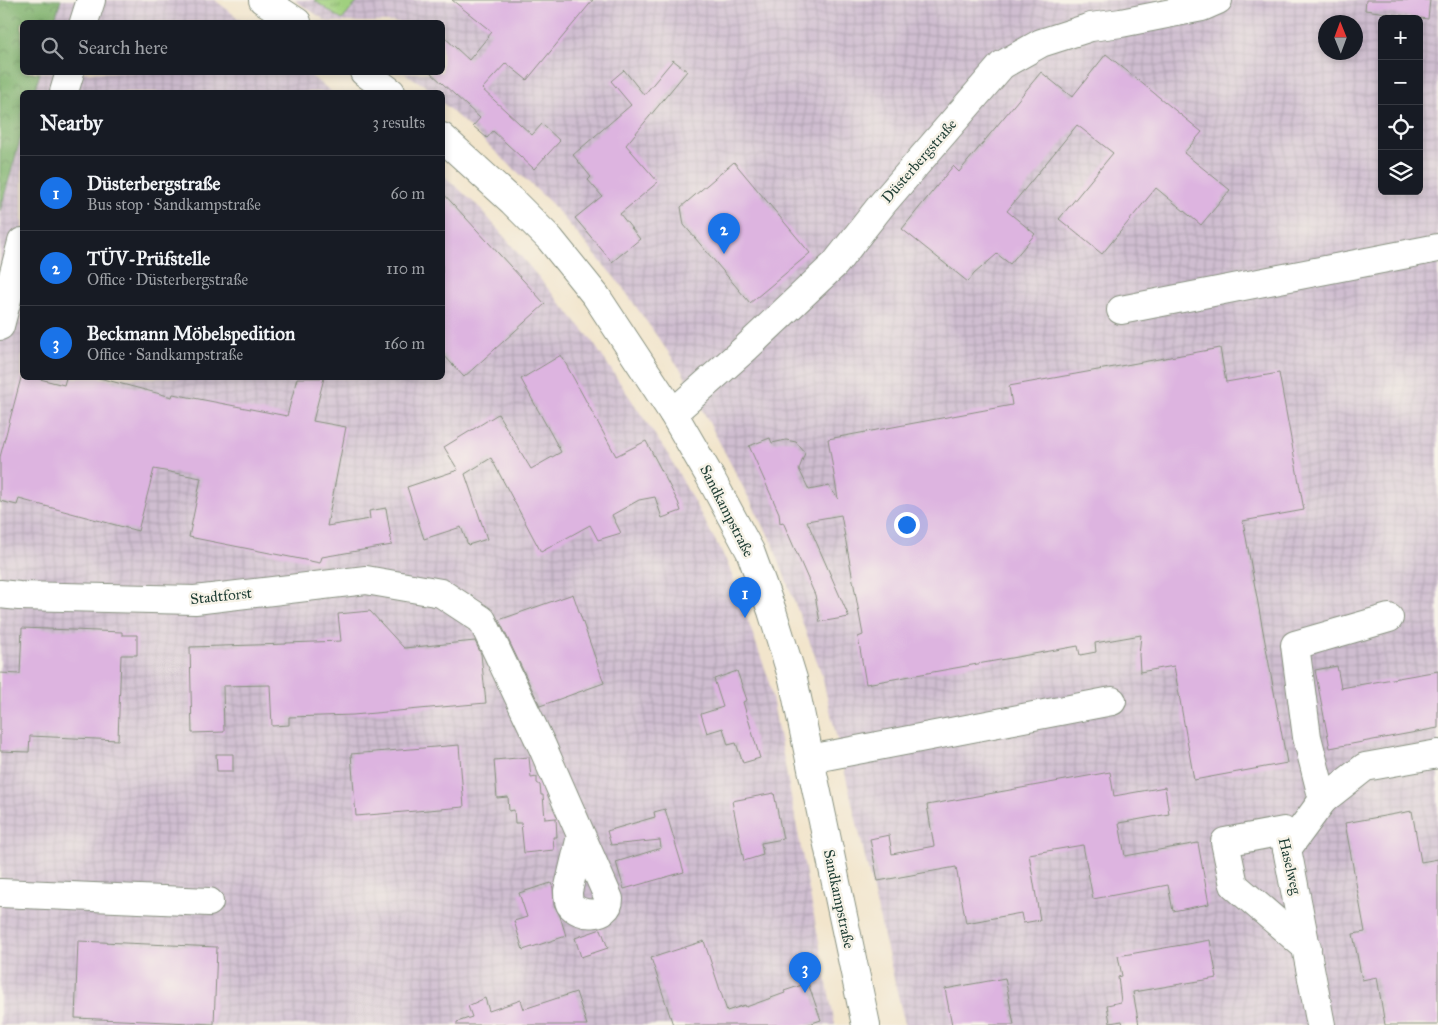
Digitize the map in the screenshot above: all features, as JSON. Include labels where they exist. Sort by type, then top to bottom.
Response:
[{"type":"street","points":[[85,20],[91,0]]},
{"type":"street","points":[[263,0],[294,20]]},
{"type":"street","name":"Düsterbergstraße","points":[[673,413],[753,342],[835,264],[883,203],[1002,65],[1041,43],[1091,26],[1116,11],[1202,6],[1218,0]]},
{"type":"street","points":[[65,90],[69,75]]},
{"type":"street","points":[[368,75],[388,90]]},
{"type":"street","name":"Sandkampstraße","points":[[445,139],[550,239],[596,296],[673,413],[750,552],[772,611],[793,679],[866,1025]]},
{"type":"street","points":[[1121,310],[1438,248]]},
{"type":"street","points":[[0,326],[20,250]]},
{"type":"street","name":"Stadtforst","points":[[0,594],[195,600],[366,580],[441,593],[482,620],[542,746],[581,836]]},
{"type":"street","points":[[1323,800],[1307,737],[1296,645],[1389,618]]},
{"type":"street","points":[[810,759],[1112,700]]},
{"type":"street","points":[[1286,849],[1323,800],[1365,767],[1438,754]]},
{"type":"street","name":"Haselweg","points":[[1307,948],[1234,885],[1225,842],[1284,831],[1286,849],[1307,948],[1321,1025]]},
{"type":"street","points":[[0,893],[209,902]]},
{"type":"shaded area","points":[[0,0],[215,0],[240,20],[20,20],[20,75],[310,75],[329,90],[20,90],[20,380],[445,380],[445,177],[479,207],[590,338],[669,456],[727,562],[768,677],[835,1025],[0,1025]]},
{"type":"shaded area","points":[[294,0],[1438,0],[1438,1025],[905,1025],[821,672],[771,540],[683,373],[620,284],[551,203],[445,105],[445,90],[430,90],[407,75],[445,75],[445,20],[325,20]]},
{"type":"green space","points":[[0,0],[61,0],[55,20],[20,20],[20,75],[39,75],[35,90],[20,90],[20,140],[0,211]]},
{"type":"green space","points":[[314,0],[359,0],[342,20]]},
{"type":"building","points":[[452,0],[593,0],[527,80],[506,63],[482,89],[532,135],[542,124],[560,141],[534,169],[493,131],[487,138],[473,126],[480,118],[433,75],[445,75],[445,38],[469,60],[492,32]]},
{"type":"building","points":[[1366,0],[1430,0],[1428,19],[1423,18],[1423,15],[1400,15],[1365,10]]},
{"type":"building","points":[[1106,54],[1202,132],[1184,153],[1230,190],[1201,225],[1156,188],[1102,254],[1059,219],[1113,153],[1077,125],[1007,211],[1035,234],[1010,264],[997,254],[974,274],[968,282],[902,229],[953,166],[959,172],[1041,72],[1072,97]]},
{"type":"building","points":[[673,60],[687,71],[626,145],[658,182],[620,214],[640,239],[612,262],[575,218],[602,196],[588,180],[591,177],[573,155],[631,105],[611,81],[624,70],[644,95]]},
{"type":"building","points":[[734,162],[810,253],[750,303],[684,225],[681,207]]},
{"type":"building","points":[[445,195],[545,304],[464,377],[445,356]]},
{"type":"building","points":[[1220,348],[1226,382],[1279,373],[1304,510],[1243,521],[1287,763],[1194,780],[1174,666],[1140,672],[1141,635],[1095,643],[1096,652],[1080,655],[1078,646],[866,684],[858,637],[863,635],[841,515],[807,521],[849,617],[820,622],[815,595],[783,522],[780,523],[779,513],[749,446],[770,438],[772,443],[786,440],[796,442],[805,453],[799,469],[809,490],[829,486],[838,499],[828,439],[1012,405],[1009,386]]},
{"type":"building","points":[[561,355],[616,456],[646,441],[681,511],[662,518],[655,497],[639,500],[612,515],[621,533],[598,540],[590,525],[541,552],[491,458],[465,474],[487,539],[468,545],[461,527],[424,539],[407,487],[458,470],[444,447],[498,414],[531,469],[561,452],[521,379]]},
{"type":"building","points":[[20,380],[44,380],[64,385],[65,380],[107,380],[172,397],[173,394],[287,416],[296,380],[323,380],[313,421],[346,427],[327,526],[370,519],[369,511],[386,508],[392,545],[322,557],[320,563],[189,537],[201,478],[154,469],[138,531],[19,499],[17,505],[0,501],[0,457]]},
{"type":"building","points":[[573,594],[604,683],[540,706],[499,620]]},
{"type":"building","points":[[370,611],[404,648],[475,641],[481,654],[486,703],[353,715],[289,717],[289,725],[272,726],[270,685],[223,686],[224,732],[192,733],[190,647],[341,641],[338,614]]},
{"type":"building","points":[[22,628],[122,632],[122,635],[137,635],[137,655],[121,655],[118,740],[30,736],[29,752],[0,751],[0,673],[20,674]]},
{"type":"building","points":[[1337,666],[1341,688],[1438,671],[1438,728],[1330,748],[1315,670]]},
{"type":"building","points":[[737,671],[747,700],[743,702],[760,758],[743,763],[736,743],[728,745],[723,728],[707,733],[701,714],[723,707],[714,679]]},
{"type":"building","points":[[459,745],[464,807],[356,816],[351,754]]},
{"type":"building","points":[[216,754],[233,754],[233,771],[217,771]]},
{"type":"building","points":[[529,757],[531,778],[537,777],[541,795],[543,795],[545,819],[556,818],[557,837],[553,837],[554,850],[524,853],[521,823],[515,823],[514,810],[509,811],[508,797],[497,798],[494,760]]},
{"type":"building","points":[[1110,772],[1114,796],[1165,787],[1169,814],[1119,823],[1125,856],[1198,843],[1209,904],[1173,911],[1168,885],[1093,899],[1083,845],[1029,854],[1040,920],[1023,923],[1021,913],[966,923],[956,867],[878,881],[870,839],[889,835],[892,854],[934,846],[927,805]]},
{"type":"building","points":[[774,793],[783,839],[761,843],[763,855],[744,861],[732,801]]},
{"type":"building","points":[[665,809],[684,872],[624,889],[616,862],[661,848],[660,840],[611,845],[607,831],[655,817],[654,812]]},
{"type":"building","points":[[1412,811],[1421,862],[1438,859],[1438,1025],[1385,1025],[1377,977],[1362,980],[1353,934],[1365,932],[1345,823]]},
{"type":"building","points":[[551,883],[554,905],[560,916],[566,936],[523,950],[514,921],[527,917],[519,893]]},
{"type":"building","points":[[601,929],[608,948],[581,957],[575,938]]},
{"type":"building","points":[[1210,940],[1217,978],[1133,992],[1139,1025],[1123,1025],[1122,1021],[1110,1023],[1107,1005],[1121,1002],[1118,977],[1122,976],[1118,956]]},
{"type":"building","points":[[78,941],[217,947],[214,1024],[75,1018]]},
{"type":"building","points":[[704,941],[727,1011],[745,1005],[746,1007],[808,983],[821,1020],[806,1025],[673,1025],[651,958]]},
{"type":"building","points":[[1005,978],[1014,1025],[952,1025],[945,989]]},
{"type":"building","points":[[576,992],[587,1025],[457,1025],[457,1022],[472,1017],[468,1006],[485,998],[489,1011],[521,1000],[524,1009]]},
{"type":"place","name":"TÜV-Prüfstelle","points":[[724,254]]},
{"type":"place","name":"Düsterbergstraße","points":[[745,618]]},
{"type":"place","name":"Beckmann Möbelspedition","points":[[805,993]]}]
